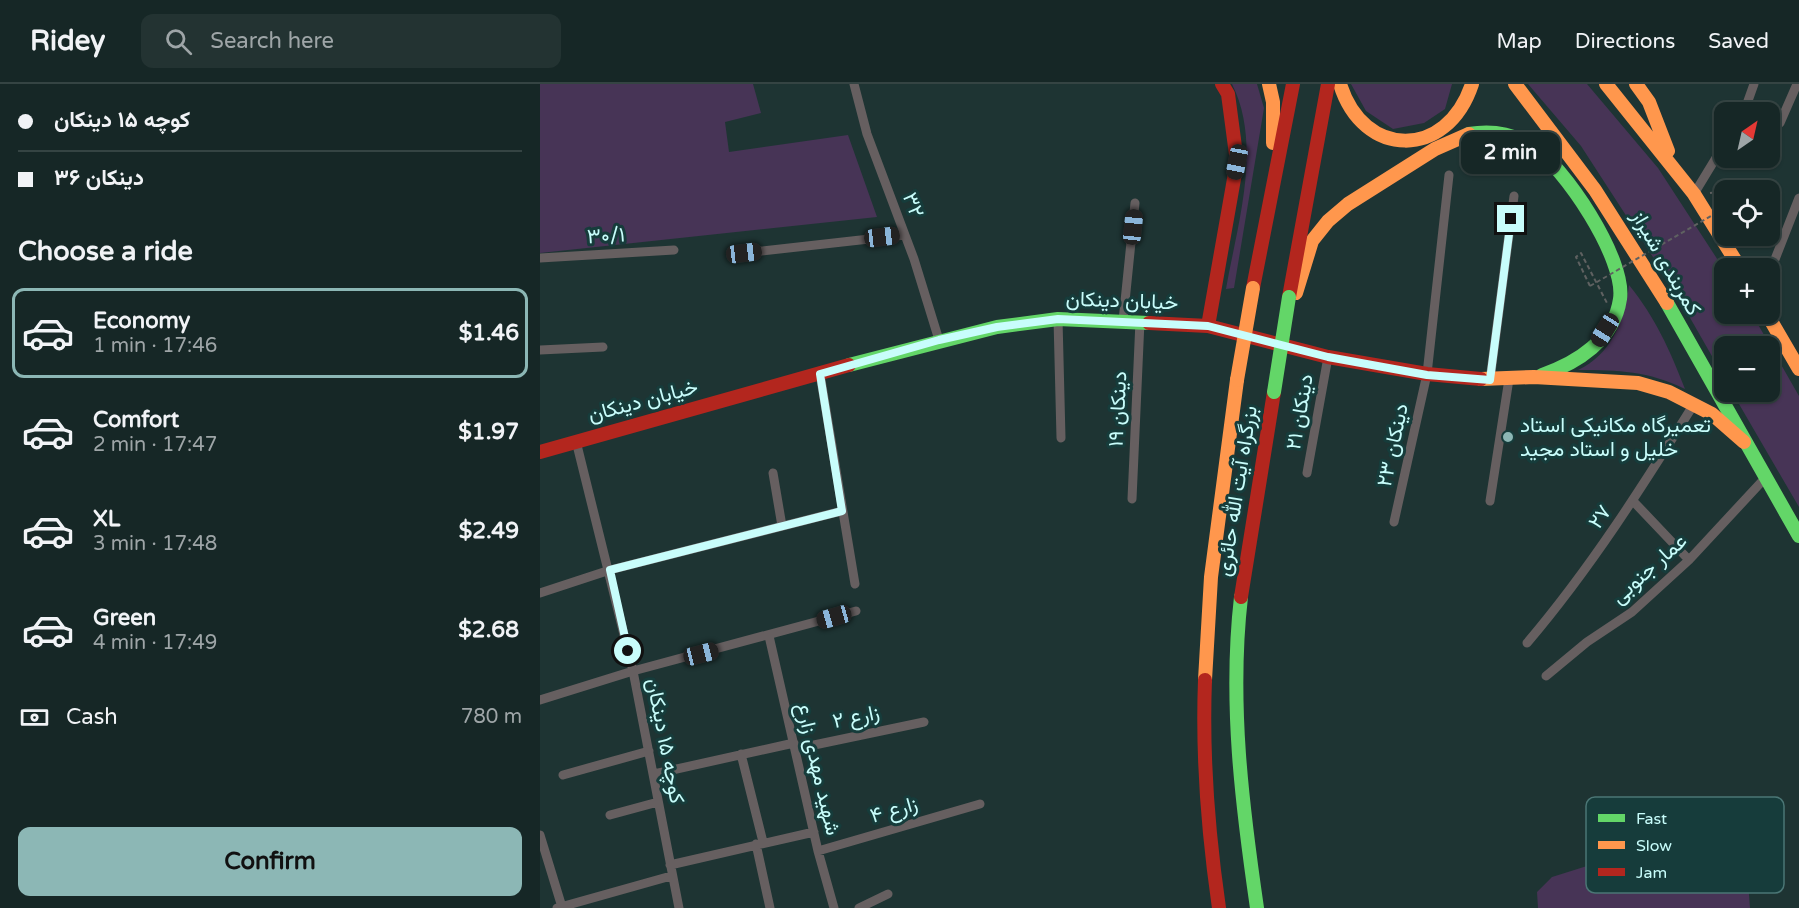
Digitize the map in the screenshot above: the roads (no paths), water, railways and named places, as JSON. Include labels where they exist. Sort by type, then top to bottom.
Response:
[{"type":"main road","points":[[1208,326],[1237,162],[1228,94],[1221,84]]},
{"type":"main road","points":[[1269,84],[1273,102],[1274,182]]},
{"type":"main road","name":"بزرگراه آیت الله حائری","points":[[1219,908],[1212,872],[1203,733],[1206,633],[1215,538],[1237,380],[1293,84]]},
{"type":"main road","name":"بزرگراه آیت الله حائری","points":[[1257,908],[1240,797],[1236,677],[1244,566],[1282,334],[1328,84]]},
{"type":"main road","points":[[1340,84],[1342,95],[1352,113],[1370,129],[1404,140],[1433,136],[1444,129],[1467,101],[1472,84]]},
{"type":"main road","name":"کمربندی شیراز","points":[[1515,84],[1554,130],[1609,208],[1799,536]]},
{"type":"main road","points":[[1606,84],[1694,194],[1734,258]]},
{"type":"main road","points":[[1636,84],[1649,102],[1673,166]]},
{"type":"main road","points":[[1282,334],[1313,241],[1324,225],[1342,209],[1456,139],[1480,132],[1507,134],[1523,141],[1547,158],[1583,207],[1619,274],[1621,293],[1614,317],[1597,344],[1574,363],[1534,377]]},
{"type":"main road","name":"خیابان دینکان","points":[[540,452],[939,340],[997,327],[1058,319],[1140,321],[1208,326],[1328,357],[1427,375],[1490,380],[1534,377]]},
{"type":"main road","points":[[1773,324],[1799,369]]},
{"type":"main road","points":[[1534,377],[1638,383],[1669,392],[1712,414],[1748,445]]},
{"type":"street","name":"۳۲","points":[[854,84],[867,134],[905,235],[939,340]]},
{"type":"street","points":[[1748,102],[1754,84]]},
{"type":"street","points":[[1780,123],[1797,84]]},
{"type":"street","points":[[1694,194],[1714,161]]},
{"type":"street","name":"۲۳ دینکان","points":[[1394,522],[1427,375],[1449,175]]},
{"type":"street","points":[[1490,380],[1514,196]]},
{"type":"street","points":[[1775,258],[1799,198]]},
{"type":"street","points":[[1123,321],[1135,203]]},
{"type":"street","points":[[744,253],[905,235]]},
{"type":"street","name":"۳۰/۱","points":[[540,258],[674,250]]},
{"type":"street","points":[[1058,319],[1061,438]]},
{"type":"street","name":"۱۹ دینکان","points":[[1132,499],[1140,321]]},
{"type":"street","points":[[540,350],[603,347]]},
{"type":"street","name":"۲۱ دینکان","points":[[1307,473],[1328,357]]},
{"type":"street","points":[[820,374],[855,584]]},
{"type":"street","points":[[1490,501],[1509,379]]},
{"type":"street","name":"۲۷","points":[[1527,643],[1563,601],[1633,501],[1694,404]]},
{"type":"street","name":"کوچه ۱۵ دینکان","points":[[576,441],[610,570],[633,671],[679,908]]},
{"type":"street","points":[[772,473],[782,526]]},
{"type":"street","name":"عمار جنوبی","points":[[1546,676],[1587,642],[1632,612],[1689,560],[1766,477]]},
{"type":"street","points":[[1633,501],[1689,560]]},
{"type":"street","points":[[540,593],[610,570],[842,511]]},
{"type":"street","points":[[540,700],[633,671],[856,611]]},
{"type":"street","name":"شهید مهدی زارع","points":[[769,636],[818,851],[834,908]]},
{"type":"street","name":"۲ زارع","points":[[654,774],[741,754],[924,722]]},
{"type":"street","points":[[564,775],[649,752]]},
{"type":"street","points":[[741,754],[760,843],[770,908]]},
{"type":"street","points":[[610,815],[658,802]]},
{"type":"street","name":"۴ زارع","points":[[818,851],[981,804]]},
{"type":"street","points":[[670,865],[814,832]]},
{"type":"street","points":[[540,834],[559,908],[671,876]]},
{"type":"street","points":[[859,908],[888,894]]},
{"type":"place","name":"تعمیرگاه مکانیکی استاد خلیل و استاد مجید","points":[[1508,437]]}]
